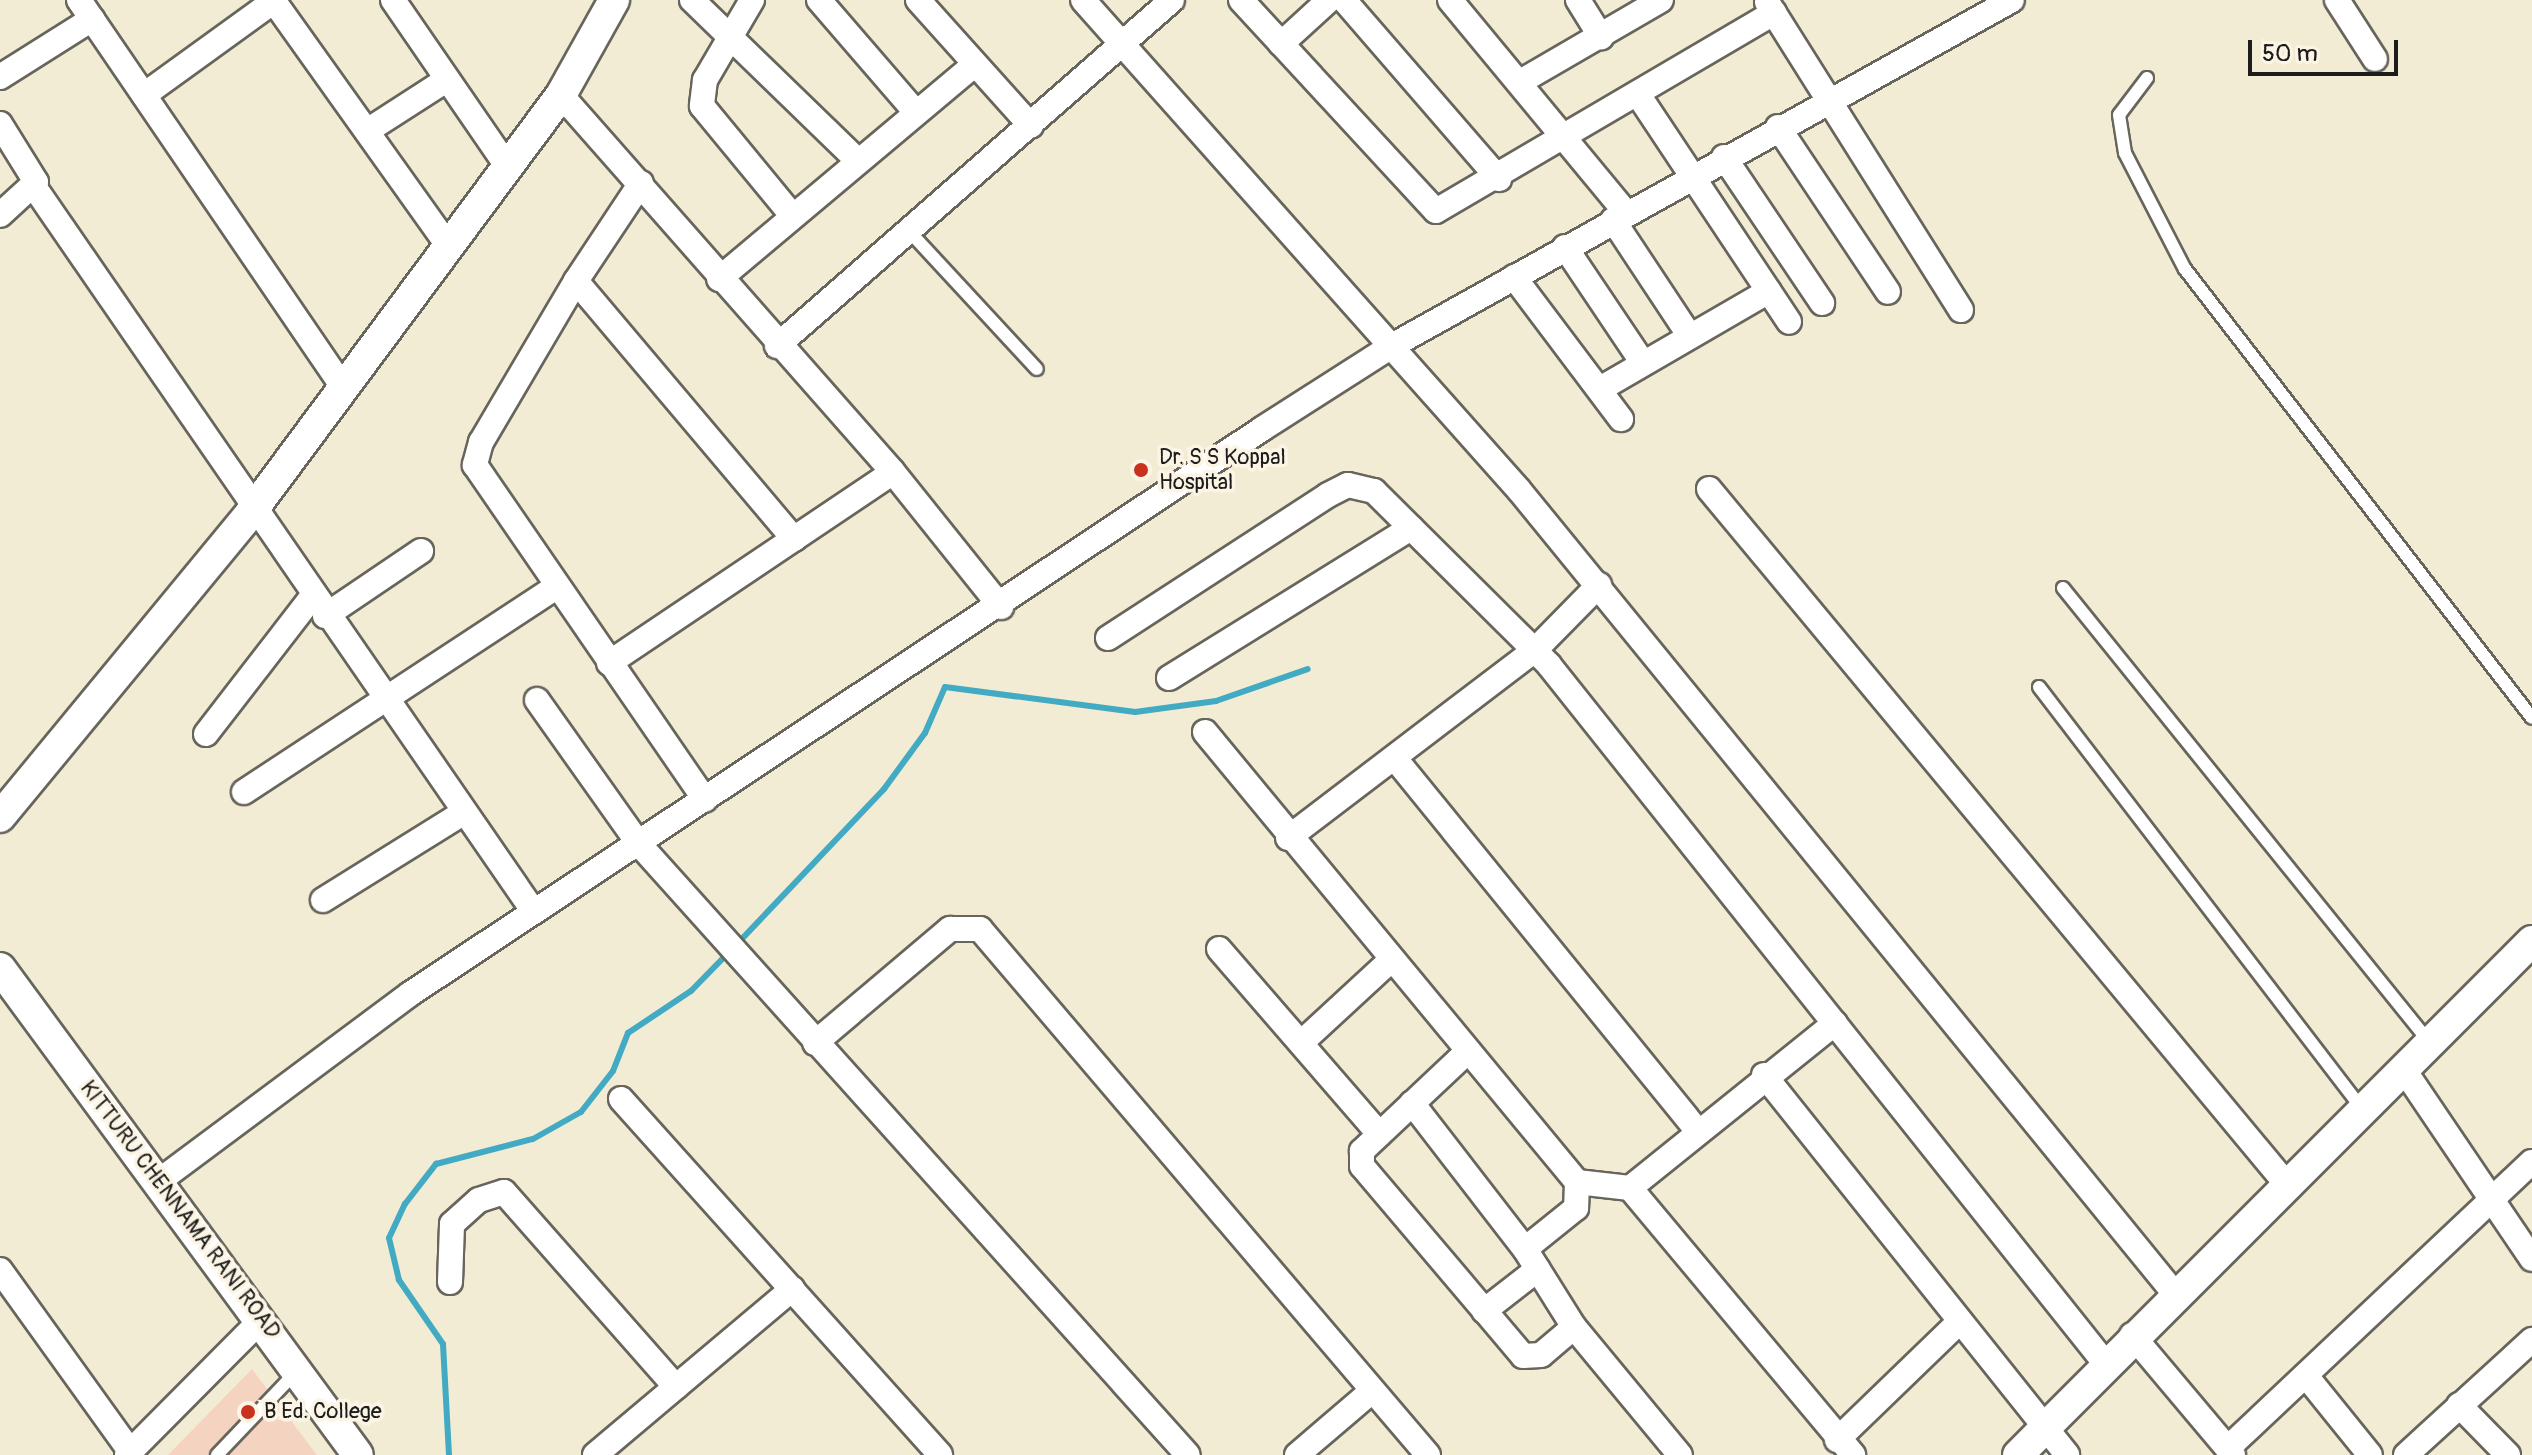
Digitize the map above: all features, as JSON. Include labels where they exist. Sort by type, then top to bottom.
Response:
[{"type":"street","points":[[393,0],[507,166]]},
{"type":"street","points":[[0,817],[252,511],[342,385],[561,95],[614,0]]},
{"type":"street","points":[[692,0],[857,160]]},
{"type":"street","points":[[752,0],[705,80],[702,106],[792,215]]},
{"type":"street","points":[[819,0],[914,110]]},
{"type":"street","points":[[918,0],[1031,126]]},
{"type":"street","points":[[1083,0],[1599,585],[2175,1294]]},
{"type":"street","points":[[777,346],[1172,0]]},
{"type":"street","points":[[1241,0],[1436,211],[1499,179],[1639,96],[1770,6],[1961,310]]},
{"type":"street","points":[[1281,44],[1329,0]]},
{"type":"street","points":[[1344,0],[1499,179]]},
{"type":"street","points":[[1450,0],[1567,140],[1620,216],[1689,335]]},
{"type":"street","points":[[1578,0],[1601,37]]},
{"type":"street","points":[[1520,82],[1661,0]]},
{"type":"street","points":[[159,1181],[327,1053],[534,912],[1001,607],[1390,347],[1827,98],[2012,0]]},
{"type":"street","points":[[2337,0],[2375,59]]},
{"type":"street","points":[[144,95],[273,1],[447,244]]},
{"type":"street","points":[[0,77],[85,10],[342,385]]},
{"type":"street","points":[[719,279],[914,110],[975,64]]},
{"type":"street","points":[[367,131],[446,80]]},
{"type":"street","points":[[561,95],[641,183],[777,346],[893,472],[1001,607]]},
{"type":"street","points":[[1639,96],[1789,322]]},
{"type":"street","points":[[0,124],[35,188],[252,511],[534,912]]},
{"type":"street","points":[[1778,127],[1888,292]]},
{"type":"street","points":[[1724,157],[1822,303]]},
{"type":"street","points":[[641,183],[576,281],[481,442],[475,465],[705,800]]},
{"type":"street","points":[[0,215],[35,188]]},
{"type":"street","points":[[1565,247],[1643,363]]},
{"type":"street","points":[[1514,277],[1621,419]]},
{"type":"street","points":[[576,281],[794,539]]},
{"type":"street","points":[[1600,389],[1769,291]]},
{"type":"street","points":[[609,663],[893,472]]},
{"type":"street","points":[[1108,638],[1348,485],[1374,491],[1536,649],[2105,1363]]},
{"type":"street","points":[[1709,489],[2289,1187]]},
{"type":"street","points":[[1169,678],[1411,528]]},
{"type":"street","points":[[206,734],[318,607],[421,551]]},
{"type":"street","points":[[1288,838],[1397,761],[1536,649],[1599,585]]},
{"type":"street","points":[[244,792],[385,703],[556,587]]},
{"type":"street","points":[[537,700],[639,844],[1188,1455]]},
{"type":"street","points":[[1205,732],[1288,838],[1577,1182],[1576,1208],[1525,1249]]},
{"type":"street","points":[[1397,761],[1698,1132]]},
{"type":"street","points":[[323,900],[463,813]]},
{"type":"street","points":[[815,1043],[950,929],[980,929],[1428,1455]]},
{"type":"street","points":[[2018,1455],[2132,1335],[2289,1187],[2532,941]]},
{"type":"street","points":[[1219,949],[1379,1134]]},
{"type":"street","points":[[1301,1043],[1391,960]]},
{"type":"street","name":"KITTURU CHENNAMA RANI ROAD","points":[[0,968],[299,1369],[358,1455]]},
{"type":"street","points":[[1630,1188],[1764,1075],[1835,1023]]},
{"type":"street","points":[[1468,1051],[1362,1151],[1362,1166],[1523,1356],[1541,1355],[1574,1327]]},
{"type":"street","points":[[2404,1070],[2532,1259]]},
{"type":"street","points":[[1764,1075],[1958,1323],[2067,1455]]},
{"type":"street","points":[[621,1099],[940,1455]]},
{"type":"street","points":[[1412,1103],[1525,1249],[1574,1327],[1680,1455]]},
{"type":"street","points":[[2132,1335],[2230,1452],[2532,1162]]},
{"type":"street","points":[[1577,1182],[1630,1188],[1845,1447],[1958,1323]]},
{"type":"street","points":[[450,1282],[452,1224],[479,1200],[504,1192],[676,1387]]},
{"type":"street","points":[[1484,1311],[1538,1269]]},
{"type":"street","points":[[0,1270],[129,1453],[261,1320]]},
{"type":"street","points":[[595,1455],[792,1289]]},
{"type":"street","points":[[2406,1455],[2532,1340]]},
{"type":"street","points":[[2307,1377],[2370,1455]]},
{"type":"street","points":[[1297,1455],[1372,1391]]},
{"type":"street","points":[[2459,1405],[2508,1455]]},
{"type":"lane","points":[[2147,78],[2119,115],[2125,153],[2185,269],[2532,718]]},
{"type":"lane","points":[[909,231],[1037,369]]},
{"type":"lane","points":[[2063,588],[2430,1044]]},
{"type":"lane","points":[[2039,687],[2364,1111]]},
{"type":"lane","points":[[217,1455],[299,1369]]},
{"type":"shaded area","name":"B Ed. College","points":[[252,1369],[317,1455],[168,1455]]},
{"type":"waterway","points":[[737,944],[884,789],[925,733],[945,687],[1135,712],[1216,701],[1308,669]]},
{"type":"waterway","points":[[449,1455],[443,1344],[399,1280],[389,1238],[405,1204],[436,1164],[533,1139],[581,1112],[613,1071],[628,1033],[691,991],[729,952]]},
{"type":"place","name":"Dr. S S Koppal Hospital","points":[[1141,470]]},
{"type":"place","name":"B Ed. College","points":[[248,1412]]}]
